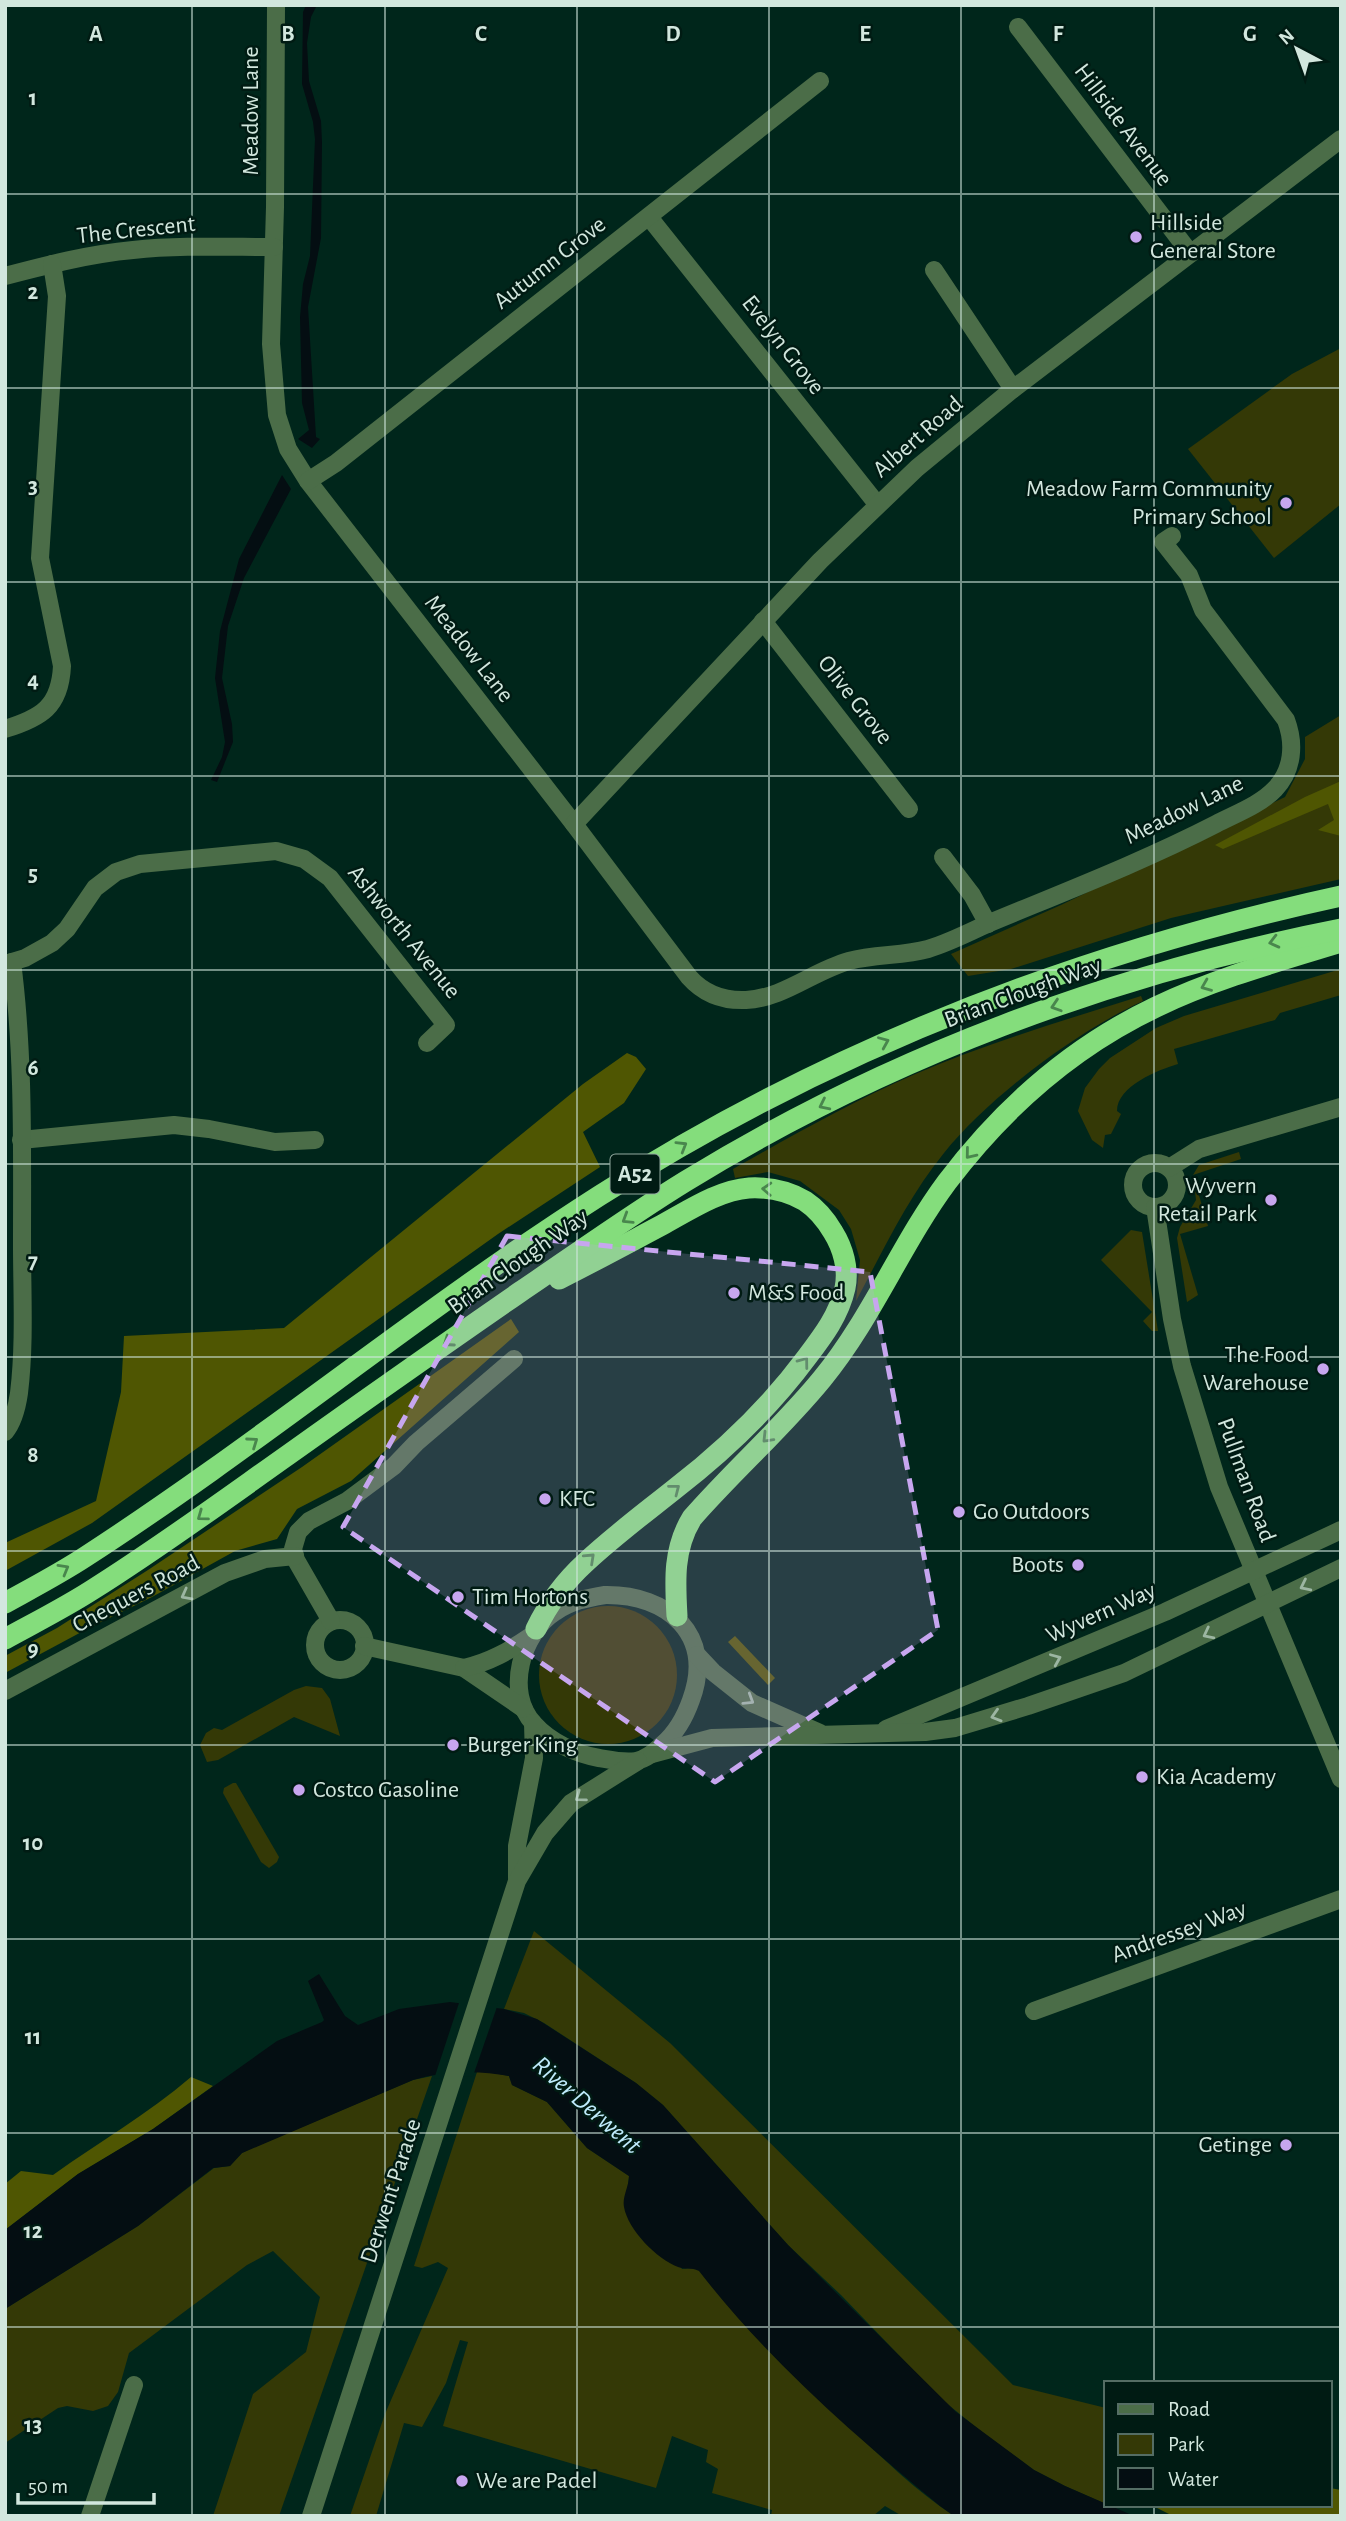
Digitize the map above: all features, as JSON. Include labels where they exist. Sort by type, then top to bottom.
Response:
[{"type":"highway","name":"Brian Clough Way","points":[[5,1604],[83,1559],[193,1483],[536,1237],[654,1162],[780,1091],[946,1016],[1030,984],[1220,924],[1341,896]]},
{"type":"highway","name":"Brian Clough Way","points":[[5,1639],[90,1591],[189,1526],[616,1226],[727,1157],[790,1122],[947,1048],[1034,1013],[1132,981],[1283,940],[1341,929]]},
{"type":"highway","points":[[677,1616],[676,1562],[684,1531],[692,1518],[823,1378],[852,1338],[907,1243],[940,1193],[988,1132],[1044,1076],[1101,1036],[1146,1012],[1219,981],[1341,943]]},
{"type":"highway","points":[[485,1317],[682,1214],[723,1195],[747,1188],[779,1189],[811,1206],[824,1218],[839,1242],[846,1270],[846,1285],[839,1308],[825,1333],[796,1373],[759,1414],[716,1455],[621,1530],[584,1564],[548,1604],[533,1632]]},
{"type":"street","name":"Meadow Lane","points":[[276,5],[271,344],[274,391],[282,435],[292,458],[308,481],[701,990],[714,996],[743,1000],[778,994],[830,968],[870,957],[928,949],[1027,909],[1194,835],[1267,796],[1285,775],[1292,749],[1290,730],[1286,720],[1203,610],[1189,575],[1163,542],[1172,536]]},
{"type":"street","name":"Hillside Avenue","points":[[1018,27],[1190,253]]},
{"type":"street","name":"Autumn Grove","points":[[308,481],[336,463],[820,81]]},
{"type":"street","name":"Albert Road","points":[[574,824],[763,621],[877,504],[1013,389],[1341,139]]},
{"type":"street","name":"Evelyn Grove","points":[[649,217],[877,504]]},
{"type":"street","name":"The Crescent","points":[[5,276],[52,264],[135,250],[274,247]]},
{"type":"street","points":[[5,729],[41,715],[51,704],[59,687],[62,666],[40,558],[57,296],[52,264]]},
{"type":"street","points":[[934,270],[1013,389]]},
{"type":"street","name":"Olive Grove","points":[[763,621],[909,809]]},
{"type":"street","name":"Ashworth Avenue","points":[[8,963],[25,958],[52,943],[67,929],[88,896],[116,872],[147,863],[252,852],[284,852],[312,863],[330,878],[446,1025],[428,1043]]},
{"type":"street","points":[[943,857],[972,895],[988,924]]},
{"type":"street","points":[[5,1433],[12,1423],[19,1390],[13,1262],[21,1140],[17,1000],[8,963]]},
{"type":"street","points":[[1169,1168],[1199,1149],[1341,1107]]},
{"type":"street","points":[[21,1140],[173,1125],[275,1142],[315,1140]]},
{"type":"street","points":[[1152,1163],[1169,1168],[1176,1180],[1175,1193],[1167,1203],[1155,1207],[1147,1206],[1136,1197],[1132,1184],[1142,1167],[1152,1163]]},
{"type":"street","name":"Pullman Road","points":[[1155,1207],[1172,1320],[1185,1377],[1219,1487],[1268,1603]]},
{"type":"street","points":[[331,1621],[295,1556],[293,1549],[296,1536],[305,1524],[347,1502],[394,1466],[416,1443],[514,1359]]},
{"type":"street","name":"Wyvern Way","points":[[878,1733],[1165,1612],[1341,1530]]},
{"type":"street","name":"Chequers Road","points":[[5,1691],[225,1573],[265,1559],[295,1556]]},
{"type":"street","name":"Wyvern Way","points":[[645,1758],[712,1738],[766,1739],[925,1732],[956,1728],[1124,1672],[1341,1568]]},
{"type":"street","points":[[365,1646],[464,1668],[480,1665],[505,1654],[555,1612],[575,1601],[605,1595],[635,1597],[677,1616],[691,1638],[697,1656],[694,1691],[681,1724],[670,1738],[645,1758],[616,1761],[579,1753],[550,1737],[528,1716],[464,1668]]},
{"type":"street","points":[[1268,1603],[1341,1779]]},
{"type":"street","points":[[331,1621],[347,1621],[360,1631],[365,1646],[354,1665],[340,1670],[328,1667],[318,1657],[315,1643],[320,1630],[331,1621]]},
{"type":"street","points":[[528,1716],[520,1685],[521,1667],[533,1632]]},
{"type":"street","name":"Wyvern Way","points":[[697,1656],[752,1703],[823,1735]]},
{"type":"street","name":"Derwent Parade","points":[[515,1887],[517,1846],[534,1758],[528,1716]]},
{"type":"street","name":"Derwent Parade","points":[[312,2516],[515,1887],[545,1833],[571,1803],[645,1758]]},
{"type":"street","name":"Andressey Way","points":[[1034,2011],[1341,1899]]},
{"type":"street","points":[[90,2516],[134,2385]]},
{"type":"highlighted area","points":[[507,1236],[870,1272],[938,1630],[715,1782],[343,1527]]},
{"type":"green space","name":"Meadow Farm Community Primary School","points":[[1341,348],[1341,504],[1274,558],[1188,449],[1292,374]]},
{"type":"green space","points":[[1341,715],[1341,879],[1171,918],[1011,969],[968,976],[951,954],[1061,905],[1285,797],[1305,759],[1305,737]]},
{"type":"green space","points":[[1341,781],[1341,836],[1318,830],[1334,820],[1328,804],[1223,849],[1215,845],[1305,797]]},
{"type":"green space","points":[[1341,969],[1341,995],[1280,1013],[1275,1020],[1174,1049],[1178,1064],[1140,1080],[1124,1094],[1117,1111],[1121,1114],[1111,1134],[1105,1135],[1103,1148],[1092,1140],[1078,1111],[1085,1088],[1110,1058],[1156,1028],[1184,1016]]},
{"type":"green space","points":[[1141,996],[1143,1001],[1090,1030],[1036,1067],[1009,1088],[963,1132],[919,1188],[856,1301],[860,1260],[851,1229],[839,1210],[800,1181],[768,1172],[735,1178],[733,1169],[890,1085],[998,1042]]},
{"type":"green space","points":[[627,1053],[636,1057],[646,1069],[624,1103],[583,1132],[600,1167],[498,1234],[92,1523],[5,1571],[5,1543],[96,1501],[121,1392],[124,1336],[284,1328],[583,1084]]},
{"type":"green space","points":[[1239,1152],[1241,1159],[1193,1175],[1199,1165]]},
{"type":"green space","points":[[1193,1175],[1208,1226],[1180,1234],[1198,1295],[1187,1302],[1177,1238],[1180,1227],[1196,1200]]},
{"type":"green space","points":[[1131,1230],[1142,1232],[1158,1331],[1152,1331],[1143,1321],[1152,1312],[1101,1260]]},
{"type":"green space","points":[[511,1319],[519,1332],[351,1481],[297,1509],[277,1539],[235,1551],[5,1673],[5,1656],[57,1628],[148,1570],[302,1467]]},
{"type":"green space","points":[[608,1606],[634,1611],[657,1626],[672,1649],[677,1675],[672,1701],[657,1724],[634,1739],[608,1744],[582,1739],[559,1724],[544,1701],[539,1675],[544,1649],[559,1626],[582,1611]]},
{"type":"green space","points":[[735,1636],[775,1678],[768,1685],[728,1642]]},
{"type":"green space","points":[[306,1686],[322,1688],[330,1699],[340,1736],[294,1717],[218,1760],[207,1762],[200,1745],[206,1733],[214,1728],[222,1730]]},
{"type":"green space","points":[[236,1783],[279,1857],[269,1868],[261,1862],[223,1793],[224,1788]]},
{"type":"green space","points":[[534,1931],[670,2043],[1013,2385],[1104,2408],[1104,2503],[1034,2470],[940,2398],[841,2295],[788,2245],[663,2105],[636,2083],[544,2023],[524,2013],[504,2009]]},
{"type":"green space","points":[[477,2072],[509,2076],[512,2085],[547,2102],[587,2148],[629,2176],[627,2192],[682,2269],[699,2270],[734,2313],[790,2373],[901,2474],[954,2516],[902,2516],[885,2506],[873,2516],[771,2516],[772,2510],[712,2493],[718,2469],[706,2462],[708,2450],[672,2436],[656,2488],[443,2426],[468,2342],[460,2340],[446,2383],[422,2427],[404,2423],[376,2516],[350,2516],[385,2414],[448,2268],[438,2262],[422,2268],[414,2266]]},
{"type":"green space","points":[[432,2076],[279,2516],[213,2516],[253,2394],[306,2352],[320,2297],[273,2251],[247,2265],[129,2353],[118,2392],[108,2406],[93,2411],[67,2406],[58,2408],[5,2443],[5,2309],[138,2226],[214,2168],[230,2166],[242,2153],[257,2146],[413,2080]]},
{"type":"green space","points":[[191,2077],[213,2086],[153,2129],[78,2174],[5,2230],[5,2184],[21,2171],[53,2175],[141,2116]]},
{"type":"green space","points":[[1332,2488],[1341,2490],[1341,2516],[1173,2516],[1155,2507],[1332,2507]]},
{"type":"water","points":[[306,5],[317,5],[311,17],[307,43],[309,81],[321,121],[322,142],[321,238],[308,307],[316,437],[320,439],[312,448],[298,439],[309,430],[302,403],[300,317],[303,284],[310,256],[315,139],[302,84],[303,12]]},
{"type":"water","points":[[282,475],[291,489],[244,578],[228,626],[222,678],[233,742],[217,782],[211,780],[222,757],[225,742],[215,678],[220,631],[239,559]]},
{"type":"water","name":"River Derwent","points":[[319,1974],[345,2016],[358,2025],[399,2009],[450,2002],[504,2009],[537,2019],[636,2083],[663,2105],[788,2245],[956,2412],[1034,2470],[1104,2503],[1104,2507],[1113,2507],[1134,2516],[954,2516],[875,2451],[813,2395],[754,2335],[699,2271],[670,2263],[645,2243],[631,2225],[624,2207],[629,2176],[587,2148],[547,2102],[512,2085],[509,2076],[461,2072],[413,2080],[242,2153],[230,2166],[213,2168],[138,2226],[5,2309],[5,2230],[78,2174],[153,2129],[277,2041],[322,2022],[324,2020],[308,1981]]},
{"type":"pier","points":[[460,2000],[498,2004],[473,2076],[434,2079]]},
{"type":"place","name":"Hillside General Store","points":[[1136,237]]},
{"type":"place","name":"Meadow Farm Community Primary School","points":[[1286,503]]},
{"type":"place","name":"Wyvern Retail Park","points":[[1271,1200]]},
{"type":"place","name":"M&S Food","points":[[734,1293]]},
{"type":"place","name":"The Food Warehouse","points":[[1323,1369]]},
{"type":"place","name":"KFC","points":[[545,1499]]},
{"type":"place","name":"Go Outdoors","points":[[959,1512]]},
{"type":"place","name":"Boots","points":[[1078,1565]]},
{"type":"place","name":"Tim Hortons","points":[[458,1597]]},
{"type":"place","name":"Burger King","points":[[453,1745]]},
{"type":"place","name":"Kia Academy","points":[[1142,1777]]},
{"type":"place","name":"Costco Gasoline","points":[[299,1790]]},
{"type":"place","name":"Getinge","points":[[1286,2145]]},
{"type":"place","name":"We are Padel","points":[[462,2481]]}]
